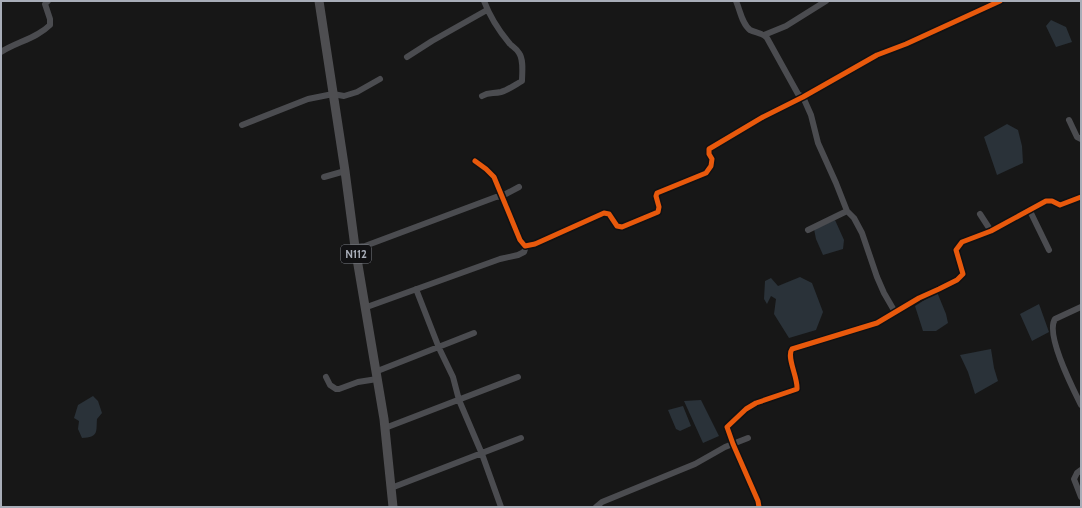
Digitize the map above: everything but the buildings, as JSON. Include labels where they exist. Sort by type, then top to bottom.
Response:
[{"type":"highway","name":"N112","points":[[319,1],[345,171],[354,247],[377,374],[385,428],[393,507]]},
{"type":"street","points":[[1,52],[17,42],[29,38],[50,25],[50,19],[45,4],[48,1]]},
{"type":"street","points":[[482,96],[488,92],[494,94],[503,91],[522,81],[520,53],[504,36],[487,10],[484,1]]},
{"type":"street","points":[[736,1],[746,27],[751,31],[764,35],[770,43],[798,94],[803,97],[818,144],[847,211],[854,218],[862,233],[877,277],[895,312]]},
{"type":"street","points":[[764,35],[786,26],[826,1]]},
{"type":"street","points":[[526,246],[535,244],[604,213],[609,214],[619,227],[655,215],[659,210],[656,196],[657,193],[706,173],[711,166],[712,159],[709,154],[709,149],[763,117],[803,97],[877,55],[906,44],[1000,1]]},
{"type":"street","points":[[407,57],[487,10]]},
{"type":"street","points":[[242,125],[308,99],[333,94],[344,96],[357,92],[380,79]]},
{"type":"street","points":[[1069,120],[1076,137],[1081,139]]},
{"type":"street","points":[[475,161],[486,169],[494,178],[505,201],[520,240],[526,246]]},
{"type":"street","points":[[324,178],[345,171]]},
{"type":"street","points":[[354,247],[365,246],[502,196],[518,187]]},
{"type":"street","points":[[759,507],[758,501],[733,444],[728,428],[746,409],[797,389],[790,356],[792,349],[877,323],[919,298],[957,280],[962,274],[956,254],[957,247],[962,242],[991,231],[1046,201],[1060,205],[1081,197]]},
{"type":"street","points":[[808,230],[847,211]]},
{"type":"street","points":[[1030,211],[1049,250]]},
{"type":"street","points":[[980,214],[991,231]]},
{"type":"street","points":[[364,308],[500,258],[518,255],[524,252],[526,246]]},
{"type":"street","points":[[416,289],[439,348],[453,377],[459,400],[482,454],[501,507]]},
{"type":"street","points":[[1081,307],[1055,319],[1052,328],[1055,345],[1081,405]]},
{"type":"street","points":[[326,377],[330,385],[336,389],[339,389],[377,374],[380,370],[474,333]]},
{"type":"street","points":[[385,428],[518,377]]},
{"type":"street","points":[[392,488],[521,438]]},
{"type":"street","points":[[596,507],[602,502],[695,464],[733,444],[748,438]]},
{"type":"street","points":[[1081,470],[1077,473],[1074,479],[1081,497]]},
{"type":"shaded area","points":[[1051,20],[1066,27],[1072,42],[1056,47],[1046,26]]},
{"type":"shaded area","points":[[1007,124],[1018,130],[1022,146],[1023,163],[997,175],[984,137]]},
{"type":"shaded area","points":[[835,220],[844,240],[843,249],[823,255],[816,239],[814,229]]},
{"type":"shaded area","points":[[800,277],[812,283],[823,312],[816,330],[789,338],[774,314],[776,299],[771,296],[767,304],[764,299],[765,281],[771,278],[778,286]]},
{"type":"shaded area","points":[[937,292],[948,323],[936,331],[923,331],[915,306]]},
{"type":"shaded area","points":[[1039,304],[1049,332],[1032,341],[1020,314]]},
{"type":"shaded area","points":[[991,349],[998,381],[975,394],[968,372],[960,355]]},
{"type":"shaded area","points":[[93,396],[98,401],[102,413],[97,419],[96,433],[94,435],[82,438],[78,429],[79,421],[74,418],[78,405]]},
{"type":"shaded area","points":[[701,400],[719,436],[703,443],[684,401]]},
{"type":"shaded area","points":[[683,406],[691,426],[680,431],[676,429],[668,410]]},
{"type":"cycle path","points":[[475,161],[494,177],[520,240],[525,246],[535,244],[604,213],[609,214],[617,226],[622,227],[658,212],[659,207],[656,196],[657,193],[706,173],[711,166],[712,159],[709,154],[709,149],[763,117],[803,97],[877,55],[906,44],[1000,1]]},
{"type":"cycle path","points":[[759,507],[758,501],[727,427],[746,409],[756,403],[797,389],[790,357],[792,349],[877,323],[919,298],[957,280],[963,274],[956,250],[962,242],[991,231],[1046,201],[1052,201],[1060,205],[1081,197]]}]
